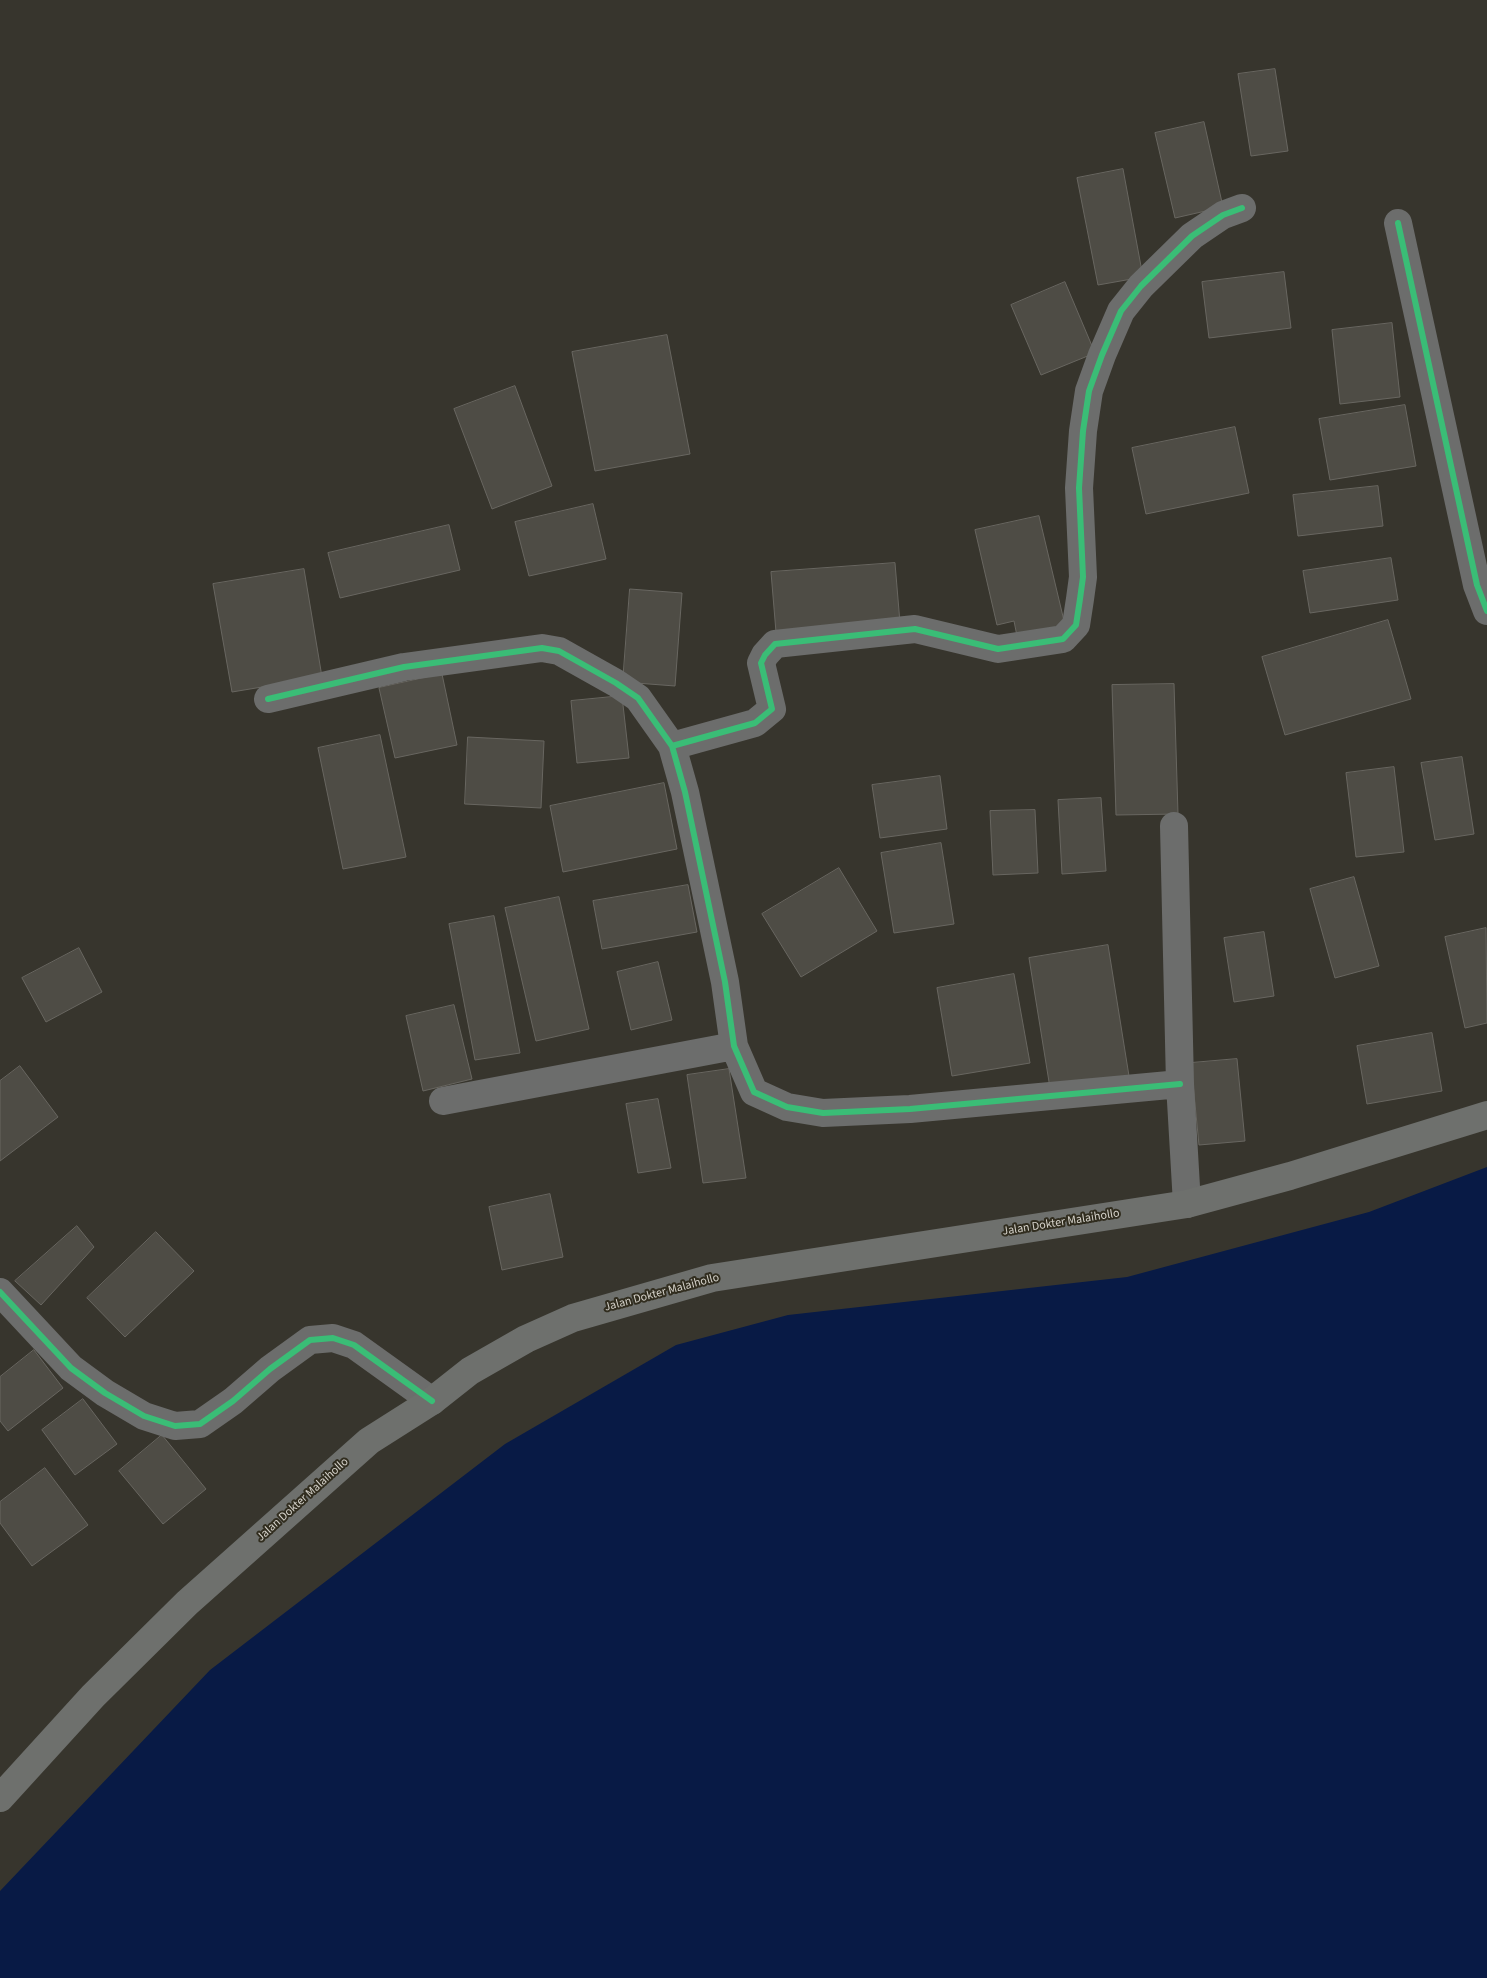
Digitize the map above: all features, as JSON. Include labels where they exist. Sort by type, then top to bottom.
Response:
[{"type":"main road","name":"Jalan Dokter Malaihollo","points":[[0,1798],[93,1696],[187,1603],[369,1441],[432,1401],[470,1371],[526,1339],[573,1318],[712,1278],[1187,1204],[1290,1176],[1487,1115]]},
{"type":"street","points":[[672,746],[755,723],[772,709],[761,663],[765,655],[775,644],[915,629],[998,650],[1063,639],[1076,625],[1080,599],[1083,577],[1079,488],[1083,431],[1089,391],[1102,355],[1121,311],[1141,286],[1192,236],[1223,215],[1242,208]]},
{"type":"street","points":[[1398,223],[1477,586],[1487,611]]},
{"type":"street","points":[[268,699],[404,667],[542,648],[559,651],[568,655],[638,698],[672,746],[685,792],[725,982],[734,1046],[754,1092],[788,1107],[823,1114],[910,1109],[1180,1084]]},
{"type":"street","points":[[1174,826],[1180,1084],[1187,1204]]},
{"type":"street","points":[[443,1101],[734,1046]]},
{"type":"street","points":[[0,1292],[71,1368],[104,1393],[144,1416],[175,1426],[200,1424],[233,1401],[270,1369],[310,1340],[333,1338],[354,1345],[432,1401]]},
{"type":"water","points":[[1487,1167],[1487,1978],[0,1978],[0,1891],[210,1670],[505,1444],[676,1345],[788,1315],[1127,1277],[1369,1212]]},
{"type":"building","points":[[1275,69],[1288,151],[1251,156],[1238,74]]},
{"type":"building","points":[[1204,122],[1223,207],[1175,218],[1155,133]]},
{"type":"building","points":[[1123,169],[1143,277],[1098,285],[1077,178]]},
{"type":"building","points":[[1284,272],[1291,328],[1209,338],[1202,282]]},
{"type":"building","points":[[1065,282],[1095,353],[1041,375],[1011,305]]},
{"type":"building","points":[[1392,323],[1400,397],[1340,404],[1332,330]]},
{"type":"building","points":[[667,335],[690,454],[595,471],[572,352]]},
{"type":"building","points":[[515,386],[552,486],[492,509],[454,409]]},
{"type":"building","points":[[1405,405],[1416,466],[1330,480],[1319,419]]},
{"type":"building","points":[[1235,427],[1249,493],[1146,514],[1132,448]]},
{"type":"building","points":[[1378,486],[1383,526],[1298,536],[1293,495]]},
{"type":"building","points":[[593,504],[606,559],[529,576],[515,522]]},
{"type":"building","points":[[1039,516],[1065,625],[1017,636],[1014,621],[997,625],[975,530]]},
{"type":"building","points":[[449,525],[460,570],[340,598],[328,553]]},
{"type":"building","points":[[1391,558],[1398,600],[1310,613],[1303,571]]},
{"type":"building","points":[[895,563],[900,623],[776,632],[771,572]]},
{"type":"building","points":[[304,569],[322,677],[232,692],[213,584]]},
{"type":"building","points":[[630,589],[682,593],[675,686],[623,682]]},
{"type":"building","points":[[1388,620],[1411,699],[1285,735],[1262,657]]},
{"type":"building","points":[[442,674],[457,745],[395,758],[379,688]]},
{"type":"building","points":[[1174,684],[1178,814],[1116,815],[1112,685]]},
{"type":"building","points":[[622,696],[629,758],[577,763],[571,701]]},
{"type":"building","points":[[380,735],[406,857],[343,869],[318,748]]},
{"type":"building","points":[[468,737],[544,741],[541,808],[465,804]]},
{"type":"building","points":[[1462,757],[1474,834],[1435,840],[1421,763]]},
{"type":"building","points":[[1394,767],[1404,852],[1356,857],[1346,773]]},
{"type":"building","points":[[940,776],[947,829],[880,838],[872,785]]},
{"type":"building","points":[[664,783],[677,849],[563,872],[550,806]]},
{"type":"building","points":[[1101,798],[1106,871],[1062,874],[1058,800]]},
{"type":"building","points":[[1035,810],[1038,873],[993,875],[990,811]]},
{"type":"building","points":[[941,843],[954,924],[894,933],[881,853]]},
{"type":"building","points":[[839,868],[877,931],[801,977],[762,914]]},
{"type":"building","points":[[1354,877],[1379,966],[1335,978],[1310,889]]},
{"type":"building","points":[[688,885],[697,932],[602,949],[593,901]]},
{"type":"building","points":[[559,897],[589,1029],[536,1041],[505,908]]},
{"type":"building","points":[[494,916],[520,1053],[475,1060],[449,924]]},
{"type":"building","points":[[1486,928],[1487,1023],[1465,1028],[1445,937]]},
{"type":"building","points":[[1264,932],[1274,996],[1234,1002],[1224,938]]},
{"type":"building","points":[[1108,945],[1129,1076],[1050,1088],[1029,958]]},
{"type":"building","points":[[79,948],[102,992],[46,1022],[22,978]]},
{"type":"building","points":[[658,962],[672,1020],[631,1030],[617,972]]},
{"type":"building","points":[[1014,974],[1030,1063],[952,1076],[937,988]]},
{"type":"building","points":[[454,1005],[472,1079],[423,1091],[406,1016]]},
{"type":"building","points":[[1432,1033],[1442,1091],[1367,1104],[1357,1046]]},
{"type":"building","points":[[1237,1059],[1245,1141],[1199,1145],[1191,1063]]},
{"type":"building","points":[[20,1066],[58,1117],[0,1161],[0,1081]]},
{"type":"building","points":[[729,1069],[746,1178],[703,1183],[687,1075]]},
{"type":"building","points":[[658,1099],[671,1168],[638,1173],[626,1104]]},
{"type":"building","points":[[550,1194],[563,1257],[502,1270],[489,1207]]},
{"type":"building","points":[[77,1226],[94,1247],[41,1305],[15,1281]]},
{"type":"building","points":[[156,1232],[194,1271],[125,1337],[87,1298]]},
{"type":"building","points":[[34,1350],[63,1388],[8,1431],[0,1421],[0,1377]]},
{"type":"building","points":[[83,1399],[117,1444],[75,1475],[42,1430]]},
{"type":"building","points":[[162,1435],[206,1489],[163,1524],[119,1471]]},
{"type":"building","points":[[45,1468],[88,1525],[32,1566],[0,1523],[0,1502]]},
{"type":"cycle path","points":[[1180,1084],[910,1109],[823,1113],[787,1107],[754,1092],[734,1046],[725,982],[685,792],[672,746],[755,723],[772,709],[761,663],[765,655],[775,644],[915,629],[998,649],[1063,639],[1076,625],[1080,599],[1083,577],[1079,488],[1083,431],[1089,391],[1102,355],[1121,311],[1141,286],[1192,236],[1223,215],[1242,208]]},
{"type":"cycle path","points":[[1398,223],[1477,585],[1487,611]]},
{"type":"cycle path","points":[[268,699],[404,667],[542,648],[559,651],[616,683],[638,698],[672,746]]},
{"type":"cycle path","points":[[0,1292],[71,1368],[105,1393],[144,1416],[175,1426],[200,1424],[233,1401],[270,1369],[310,1340],[333,1338],[354,1345],[432,1401]]}]
